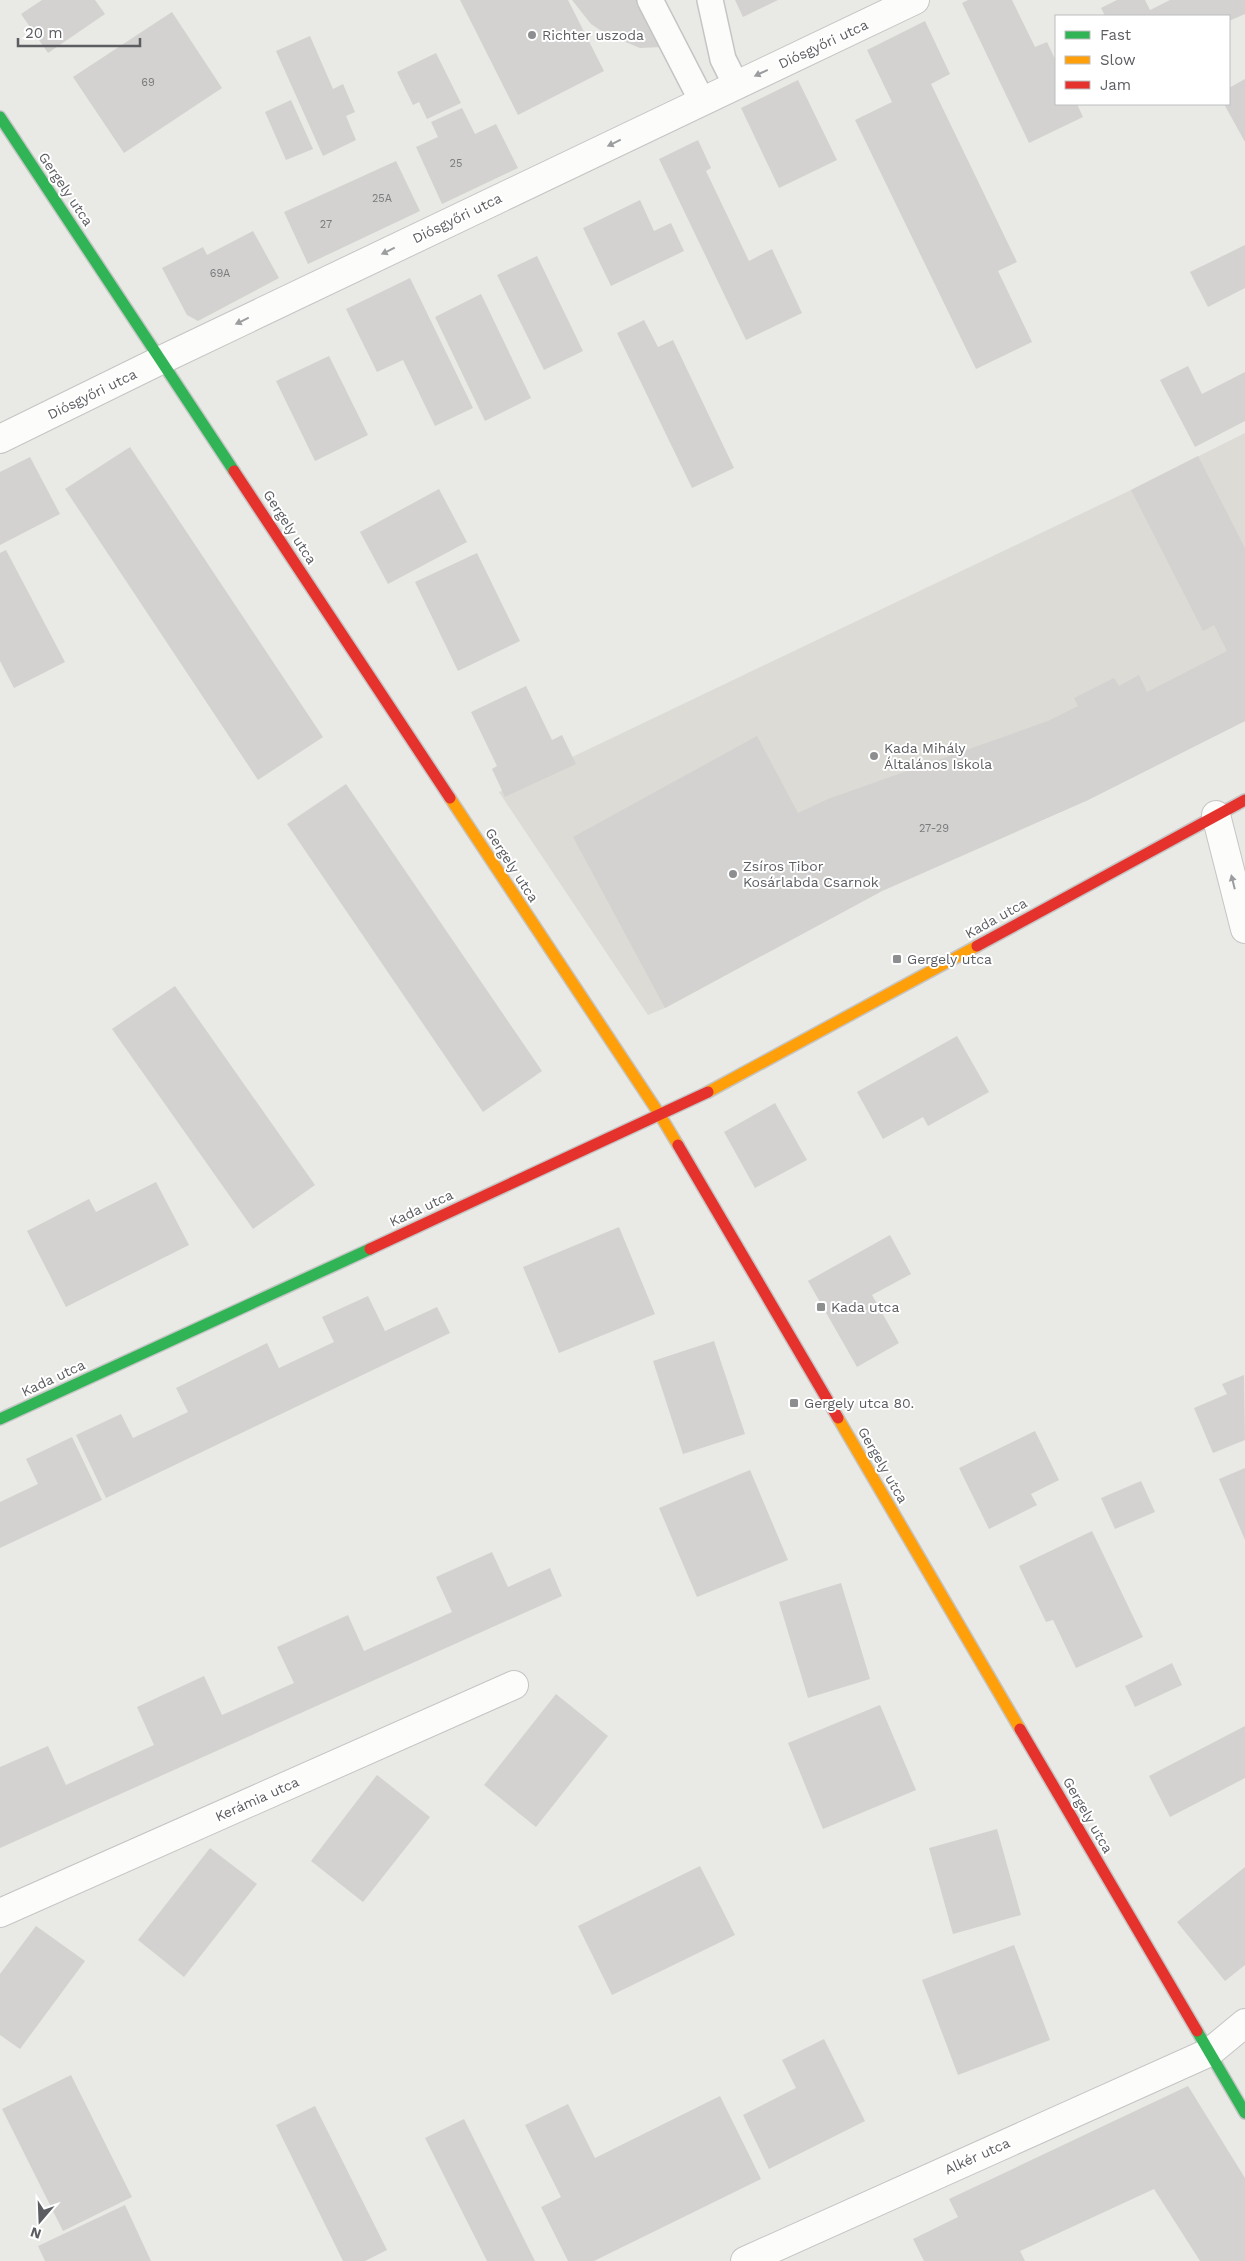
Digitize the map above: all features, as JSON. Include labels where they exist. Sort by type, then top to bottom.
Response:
[{"type":"street","name":"Diósgyőri utca","points":[[0,439],[161,360],[915,0]]},
{"type":"street","name":"Gergely utca","points":[[0,117],[660,1115],[1245,2113]]},
{"type":"street","name":"Kada utca","points":[[0,1419],[704,1094],[1245,800]]},
{"type":"street","points":[[1216,816],[1245,929]]},
{"type":"street","name":"Kerámia utca","points":[[0,1913],[514,1685]]},
{"type":"street","name":"Alkér utca","points":[[744,2261],[1210,2052],[1245,2023]]},
{"type":"lane","points":[[650,0],[702,101]]},
{"type":"lane","points":[[710,0],[723,59],[736,85]]},
{"type":"shaded area","name":"Kada Mihály Általános Iskola","points":[[1245,433],[1245,721],[1088,800],[882,891],[665,1008],[648,1015],[499,792],[1131,490]]},
{"type":"building","points":[[42,0],[95,0],[105,14],[48,53],[21,14]]},
{"type":"building","name":"Richter uszoda","points":[[460,0],[568,0],[604,71],[518,115]]},
{"type":"building","points":[[572,0],[637,0],[662,47],[640,48],[606,34],[591,24]]},
{"type":"building","points":[[735,0],[778,0],[743,17]]},
{"type":"building","points":[[968,0],[1012,0],[1035,47],[1047,42],[1055,59],[1055,105],[1077,105],[1083,117],[1029,143],[962,3]]},
{"type":"building","points":[[1117,0],[1145,0],[1150,10],[1170,0],[1245,0],[1245,14],[1230,21],[1230,15],[1104,15],[1101,8]]},
{"type":"building","points":[[172,12],[222,88],[124,153],[73,77]]},
{"type":"building","points":[[925,21],[950,74],[931,84],[1017,262],[998,271],[1032,342],[976,369],[855,120],[892,102],[867,50]]},
{"type":"building","points":[[310,36],[333,89],[343,84],[355,112],[346,116],[356,140],[323,156],[276,51]]},
{"type":"building","points":[[436,53],[461,103],[427,119],[419,102],[413,105],[397,72]]},
{"type":"building","points":[[1245,79],[1245,142],[1225,105],[1230,105],[1230,87]]},
{"type":"building","points":[[798,80],[837,160],[779,188],[741,108]]},
{"type":"building","points":[[291,100],[313,149],[286,160],[265,112]]},
{"type":"building","points":[[462,108],[475,134],[496,124],[518,168],[442,204],[416,147],[438,137],[431,122]]},
{"type":"building","points":[[698,140],[711,168],[706,171],[749,261],[772,249],[802,313],[746,340],[659,159]]},
{"type":"building","points":[[396,161],[420,211],[308,264],[284,212]]},
{"type":"building","points":[[640,200],[654,231],[671,223],[684,251],[611,286],[583,228]]},
{"type":"building","points":[[253,231],[279,278],[198,321],[187,315],[162,268],[203,247],[207,255]]},
{"type":"building","points":[[1245,245],[1245,288],[1208,307],[1190,272]]},
{"type":"building","points":[[537,256],[583,351],[544,370],[497,275]]},
{"type":"building","points":[[410,278],[473,408],[435,426],[403,360],[377,372],[346,309]]},
{"type":"building","points":[[481,294],[531,398],[485,421],[435,317]]},
{"type":"building","points":[[644,320],[658,347],[673,340],[734,468],[692,488],[617,333]]},
{"type":"building","points":[[329,356],[368,435],[315,461],[276,381]]},
{"type":"building","points":[[1188,366],[1202,394],[1245,372],[1245,421],[1195,447],[1160,380]]},
{"type":"building","points":[[130,447],[323,737],[258,780],[65,489]]},
{"type":"building","points":[[1198,456],[1245,548],[1245,721],[1088,800],[882,891],[665,1008],[573,837],[757,736],[798,813],[828,799],[1048,721],[1078,706],[1074,698],[1114,678],[1119,686],[1139,675],[1147,692],[1227,651],[1214,625],[1203,631],[1131,490]]},
{"type":"building","points":[[30,457],[60,514],[0,545],[0,472]]},
{"type":"building","points":[[439,489],[467,542],[388,584],[360,532]]},
{"type":"building","points":[[6,550],[65,662],[14,688],[0,661],[0,553]]},
{"type":"building","points":[[477,553],[520,641],[458,671],[415,582]]},
{"type":"building","points":[[526,686],[552,740],[562,735],[576,764],[505,797],[492,769],[497,766],[471,712]]},
{"type":"building","points":[[346,784],[542,1071],[483,1112],[287,824]]},
{"type":"building","points":[[175,986],[315,1185],[253,1229],[112,1029]]},
{"type":"building","points":[[957,1036],[989,1092],[928,1126],[923,1117],[883,1139],[857,1092]]},
{"type":"building","points":[[775,1103],[807,1160],[755,1188],[724,1132]]},
{"type":"building","points":[[156,1182],[189,1245],[66,1307],[27,1231],[89,1199],[96,1212]]},
{"type":"building","points":[[619,1227],[655,1314],[559,1353],[523,1267]]},
{"type":"building","points":[[890,1235],[911,1274],[872,1295],[899,1343],[857,1367],[808,1281]]},
{"type":"building","points":[[368,1296],[385,1331],[437,1307],[450,1333],[106,1498],[76,1435],[121,1414],[133,1438],[188,1412],[176,1388],[267,1343],[279,1368],[334,1342],[322,1317]]},
{"type":"building","points":[[714,1341],[745,1434],[683,1454],[653,1361]]},
{"type":"building","points":[[1244,1375],[1245,1440],[1213,1453],[1194,1408],[1227,1394],[1222,1384]]},
{"type":"building","points":[[1035,1431],[1059,1480],[1031,1494],[1037,1505],[989,1529],[959,1468]]},
{"type":"building","points":[[72,1437],[102,1500],[0,1548],[0,1502],[38,1484],[26,1459]]},
{"type":"building","points":[[1245,1468],[1245,1540],[1219,1479]]},
{"type":"building","points":[[750,1470],[788,1560],[697,1597],[659,1508]]},
{"type":"building","points":[[1141,1481],[1155,1512],[1115,1529],[1101,1498]]},
{"type":"building","points":[[1092,1531],[1143,1637],[1076,1668],[1053,1620],[1046,1622],[1019,1566]]},
{"type":"building","points":[[492,1552],[508,1587],[550,1568],[562,1596],[0,1848],[0,1767],[48,1746],[66,1785],[154,1745],[137,1707],[204,1676],[222,1715],[294,1683],[277,1647],[348,1615],[364,1651],[452,1612],[436,1577]]},
{"type":"building","points":[[841,1583],[870,1679],[808,1698],[779,1602]]},
{"type":"building","points":[[1172,1663],[1182,1685],[1135,1707],[1125,1686]]},
{"type":"building","points":[[556,1694],[608,1736],[536,1827],[484,1785]]},
{"type":"building","points":[[880,1705],[916,1790],[823,1829],[788,1743]]},
{"type":"building","points":[[1245,1726],[1245,1778],[1170,1817],[1149,1776]]},
{"type":"building","points":[[377,1775],[430,1817],[363,1902],[311,1861]]},
{"type":"building","points":[[997,1829],[1021,1915],[953,1934],[929,1848]]},
{"type":"building","points":[[210,1848],[257,1884],[184,1977],[138,1940]]},
{"type":"building","points":[[700,1866],[735,1935],[612,1995],[578,1926]]},
{"type":"building","points":[[1245,1867],[1245,1965],[1225,1981],[1177,1922]]},
{"type":"building","points":[[36,1926],[85,1961],[20,2049],[0,2035],[0,1974]]},
{"type":"building","points":[[1014,1945],[1050,2040],[958,2075],[922,1980]]},
{"type":"building","points":[[824,2039],[865,2121],[769,2169],[743,2115],[796,2088],[782,2060]]},
{"type":"building","points":[[71,2075],[132,2197],[63,2231],[2,2109]]},
{"type":"building","points":[[1188,2086],[1245,2178],[1245,2261],[1200,2261],[1154,2189],[1020,2251],[1025,2261],[924,2261],[913,2239],[958,2217],[949,2199]]},
{"type":"building","points":[[720,2096],[761,2179],[594,2261],[568,2261],[541,2207],[561,2197],[525,2125],[568,2104],[595,2158]]},
{"type":"building","points":[[315,2106],[387,2250],[365,2261],[343,2261],[276,2125]]},
{"type":"building","points":[[464,2119],[535,2261],[487,2261],[425,2138]]},
{"type":"building","points":[[125,2205],[151,2261],[45,2261],[38,2246]]},
{"type":"traffic: fast","points":[[0,117],[234,471]]},
{"type":"traffic: fast","points":[[0,1419],[370,1249]]},
{"type":"traffic: fast","points":[[1197,2031],[1245,2113]]},
{"type":"traffic: slow","points":[[450,798],[678,1145]]},
{"type":"traffic: slow","points":[[708,1092],[977,946]]},
{"type":"traffic: slow","points":[[838,1418],[1020,1729]]},
{"type":"traffic: jam","points":[[234,471],[450,798]]},
{"type":"traffic: jam","points":[[977,946],[1245,800]]},
{"type":"traffic: jam","points":[[370,1249],[708,1092]]},
{"type":"traffic: jam","points":[[678,1145],[838,1418]]},
{"type":"traffic: jam","points":[[1020,1729],[1197,2031]]},
{"type":"place","name":"Richter uszoda","points":[[532,35]]},
{"type":"place","name":"Kada Mihály Általános Iskola","points":[[874,756]]},
{"type":"place","name":"Zsíros Tibor Kosárlabda Csarnok","points":[[733,874]]},
{"type":"place","name":"Gergely utca","points":[[897,959]]},
{"type":"place","name":"Kada utca","points":[[821,1307]]},
{"type":"place","name":"Gergely utca 80.","points":[[794,1403]]}]
